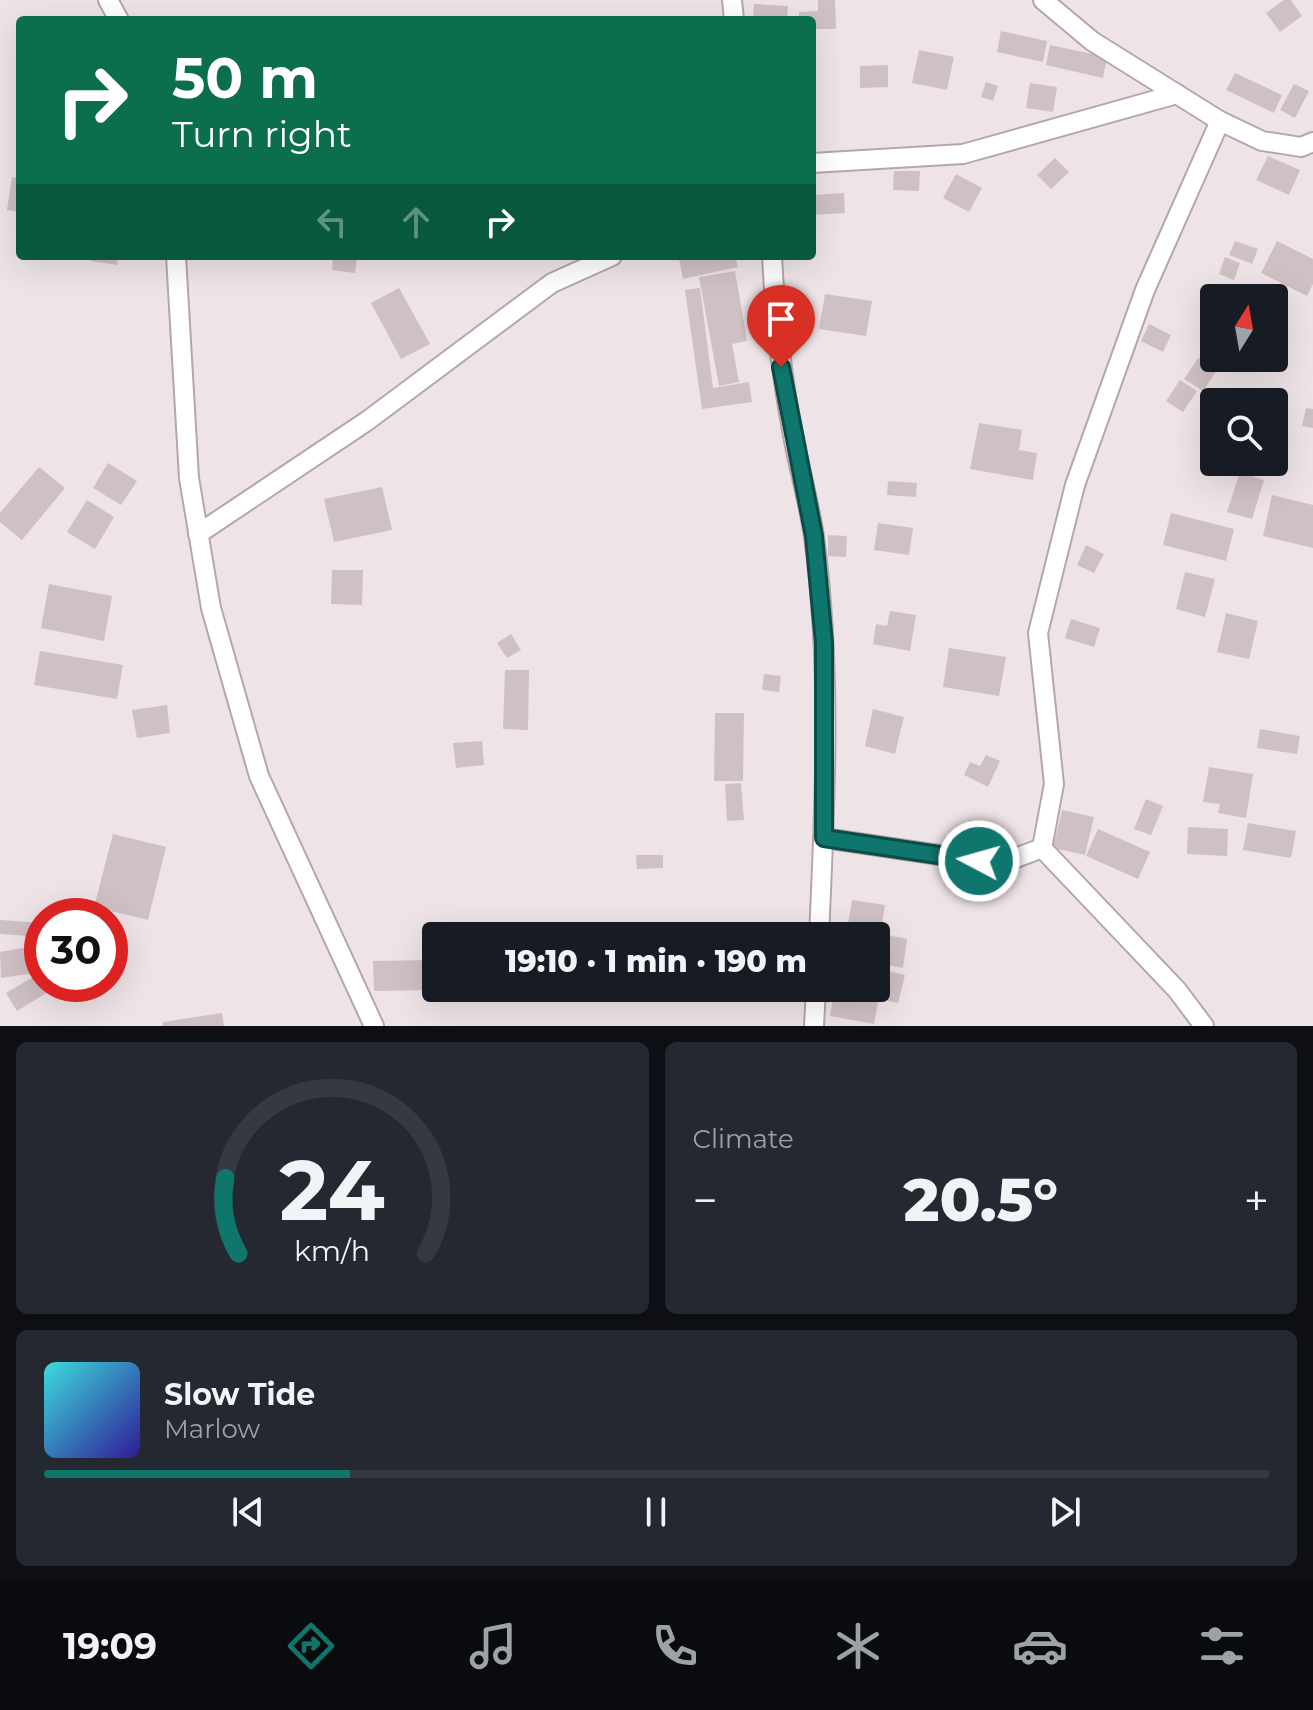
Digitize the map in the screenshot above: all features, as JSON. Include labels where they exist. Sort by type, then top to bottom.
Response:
[{"type":"street","points":[[1043,0],[1092,41],[1220,121],[1262,141],[1301,147],[1313,142]]},
{"type":"street","points":[[816,163],[963,154],[1177,94]]},
{"type":"street","points":[[1042,848],[1054,784],[1038,633],[1080,470],[1145,290],[1220,121]]},
{"type":"street","points":[[176,260],[189,478],[211,608],[259,776],[374,1026]]},
{"type":"street","points":[[198,534],[367,421],[552,283],[603,260]]},
{"type":"street","points":[[772,260],[776,336],[791,429],[814,536],[824,643],[824,838],[820,922]]},
{"type":"street","points":[[824,838],[1000,864],[1042,848]]},
{"type":"street","points":[[1042,848],[1177,990],[1204,1026]]},
{"type":"street","points":[[814,1026],[815,1002]]},
{"type":"building","points":[[818,0],[835,0],[836,29],[816,29],[816,16],[799,16],[799,12],[818,11]]},
{"type":"building","points":[[1284,0],[1291,0],[1302,16],[1280,32],[1266,13]]},
{"type":"building","points":[[754,4],[788,6],[787,16],[753,16]]},
{"type":"building","points":[[1001,31],[1047,41],[1043,62],[997,52]]},
{"type":"building","points":[[1050,45],[1107,57],[1103,78],[1046,65]]},
{"type":"building","points":[[919,50],[954,57],[947,90],[912,83]]},
{"type":"building","points":[[888,65],[888,87],[860,88],[860,66]]},
{"type":"building","points":[[1235,73],[1282,95],[1274,113],[1226,90]]},
{"type":"building","points":[[986,82],[998,86],[993,101],[981,97]]},
{"type":"building","points":[[1030,83],[1057,87],[1053,112],[1026,108]]},
{"type":"building","points":[[1294,84],[1309,91],[1295,118],[1280,110]]},
{"type":"building","points":[[1268,156],[1300,170],[1289,195],[1256,180]]},
{"type":"building","points":[[1055,158],[1069,172],[1051,189],[1037,175]]},
{"type":"building","points":[[894,171],[920,171],[919,191],[893,190]]},
{"type":"building","points":[[956,174],[982,188],[969,212],[943,198]]},
{"type":"building","points":[[12,177],[16,178],[16,211],[7,210]]},
{"type":"building","points":[[844,193],[845,213],[816,215],[816,195]]},
{"type":"building","points":[[1235,241],[1258,249],[1252,264],[1229,255]]},
{"type":"building","points":[[1277,241],[1313,259],[1313,284],[1307,296],[1261,273]]},
{"type":"building","points":[[1225,257],[1240,263],[1234,280],[1219,274]]},
{"type":"building","points":[[91,260],[118,260],[117,265]]},
{"type":"building","points":[[333,260],[357,260],[355,273],[332,270]]},
{"type":"building","points":[[679,260],[736,260],[738,267],[683,279]]},
{"type":"building","points":[[735,271],[747,341],[732,344],[739,382],[719,386],[699,277]]},
{"type":"building","points":[[399,288],[430,344],[401,359],[371,303]]},
{"type":"building","points":[[700,288],[713,388],[749,382],[752,402],[702,409],[685,290]]},
{"type":"building","points":[[825,294],[872,301],[866,336],[819,329]]},
{"type":"building","points":[[1149,324],[1171,335],[1163,352],[1141,341]]},
{"type":"building","points":[[1198,358],[1200,372],[1216,372],[1205,388],[1200,389],[1184,379]]},
{"type":"building","points":[[1180,380],[1197,391],[1183,412],[1166,401]]},
{"type":"building","points":[[1306,408],[1313,409],[1313,428],[1302,426]]},
{"type":"building","points":[[979,423],[1022,430],[1019,450],[1037,453],[1033,480],[970,469]]},
{"type":"building","points":[[108,463],[137,481],[121,505],[93,488]]},
{"type":"building","points":[[39,467],[65,488],[22,540],[0,522],[0,513]]},
{"type":"building","points":[[1239,476],[1264,480],[1252,519],[1227,512]]},
{"type":"building","points":[[888,481],[917,483],[916,497],[887,495]]},
{"type":"building","points":[[382,487],[392,530],[334,542],[324,499]]},
{"type":"building","points":[[1272,495],[1313,505],[1313,548],[1263,536]]},
{"type":"building","points":[[87,500],[114,517],[95,549],[67,532]]},
{"type":"building","points":[[1171,513],[1234,529],[1226,561],[1163,545]]},
{"type":"building","points":[[878,523],[913,528],[909,555],[874,550]]},
{"type":"building","points":[[828,535],[847,536],[846,557],[828,556]]},
{"type":"building","points":[[1086,545],[1104,554],[1094,573],[1077,565]]},
{"type":"building","points":[[332,570],[363,570],[362,605],[331,604]]},
{"type":"building","points":[[1185,572],[1215,579],[1205,617],[1176,609]]},
{"type":"building","points":[[49,584],[112,596],[104,641],[41,628]]},
{"type":"building","points":[[890,611],[916,615],[910,651],[873,644],[876,624],[887,626]]},
{"type":"building","points":[[1226,613],[1258,621],[1249,659],[1217,652]]},
{"type":"building","points":[[1071,619],[1100,628],[1094,647],[1065,638]]},
{"type":"building","points":[[511,634],[521,650],[507,658],[497,643]]},
{"type":"building","points":[[949,648],[1006,657],[999,696],[943,687]]},
{"type":"building","points":[[40,651],[123,665],[117,699],[34,685]]},
{"type":"building","points":[[505,670],[529,670],[528,730],[503,729]]},
{"type":"building","points":[[764,674],[781,676],[779,692],[762,690]]},
{"type":"building","points":[[167,705],[170,733],[137,738],[132,710]]},
{"type":"building","points":[[873,709],[904,717],[895,754],[865,746]]},
{"type":"building","points":[[715,713],[744,713],[743,781],[714,781]]},
{"type":"building","points":[[1260,729],[1300,736],[1297,754],[1257,748]]},
{"type":"building","points":[[482,741],[484,765],[456,768],[453,743]]},
{"type":"building","points":[[986,755],[1000,761],[988,787],[964,775],[970,762],[980,766]]},
{"type":"building","points":[[1209,767],[1253,774],[1246,818],[1218,813],[1220,804],[1203,802]]},
{"type":"building","points":[[741,783],[744,820],[727,821],[725,784]]},
{"type":"building","points":[[1146,799],[1163,806],[1151,835],[1134,829]]},
{"type":"building","points":[[1062,810],[1094,817],[1085,855],[1053,848]]},
{"type":"building","points":[[1248,823],[1296,831],[1291,858],[1243,850]]},
{"type":"building","points":[[1188,827],[1228,829],[1227,856],[1187,854]]},
{"type":"building","points":[[1098,829],[1150,852],[1138,879],[1086,856]]},
{"type":"building","points":[[113,834],[166,847],[148,920],[128,915],[128,898],[96,898]]},
{"type":"building","points":[[636,855],[663,855],[663,868],[637,869]]},
{"type":"building","points":[[852,900],[885,905],[882,922],[848,922]]},
{"type":"building","points":[[0,920],[24,922],[24,936],[0,934]]},
{"type":"building","points":[[890,936],[907,939],[903,968],[890,966]]},
{"type":"building","points":[[24,948],[24,975],[1,978],[0,952]]},
{"type":"building","points":[[422,960],[422,990],[374,991],[373,961]]},
{"type":"building","points":[[890,971],[905,975],[898,1003],[890,1001]]},
{"type":"building","points":[[24,982],[24,1002],[32,1002],[17,1011],[6,993]]},
{"type":"building","points":[[832,1002],[878,1002],[874,1024],[830,1016]]},
{"type":"building","points":[[222,1013],[224,1026],[163,1026],[163,1022]]},
{"type":"route","points":[[781,367],[814,536],[824,643],[824,838],[979,861]]}]
